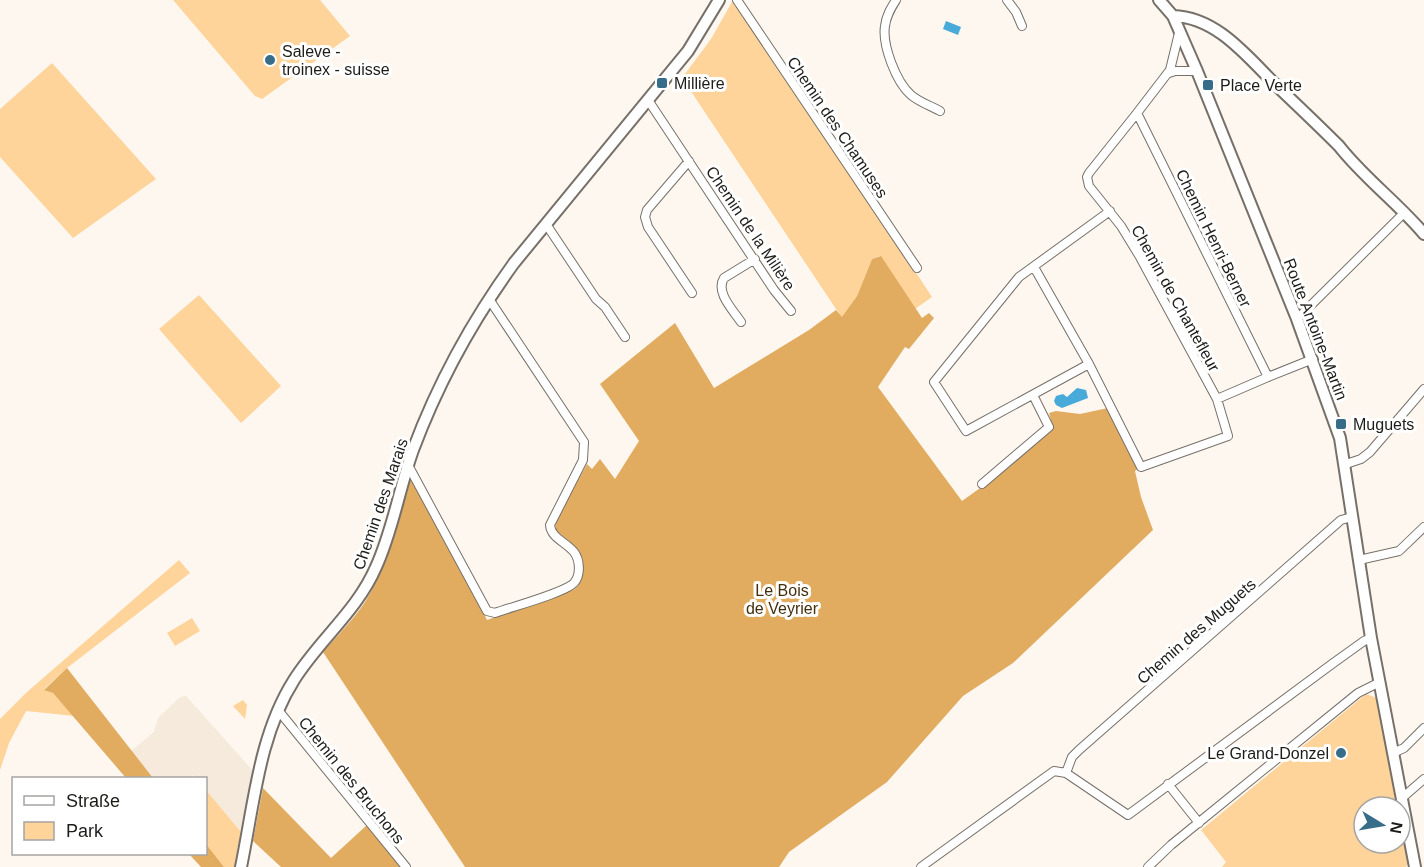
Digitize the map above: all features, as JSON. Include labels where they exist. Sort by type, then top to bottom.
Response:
[{"type":"street","name":"Chemin des Marais","points":[[241,867],[264,751],[278,710],[301,670],[348,614],[369,582],[385,547],[408,465],[442,383],[489,299],[514,263],[694,44],[719,0]]},
{"type":"street","name":"Chemin des Chamuses","points":[[737,0],[917,268]]},
{"type":"street","points":[[896,0],[888,15],[885,30],[889,55],[896,72],[912,95],[940,111]]},
{"type":"street","points":[[1007,0],[1022,26]]},
{"type":"street","name":"Route Antoine-Martin","points":[[1159,0],[1173,16],[1197,71],[1313,359],[1336,425],[1346,464],[1371,638],[1401,795]]},
{"type":"street","points":[[1173,16],[1202,23],[1238,46],[1340,146],[1362,172],[1405,212],[1424,234]]},
{"type":"street","points":[[1137,113],[1169,73],[1179,30]]},
{"type":"street","points":[[1169,73],[1197,71]]},
{"type":"street","name":"Chemin de la Milière","points":[[648,100],[774,290],[792,311]]},
{"type":"street","name":"Chemin de Chantefleur","points":[[1034,267],[1089,364],[1141,467],[1228,436],[1217,399],[1140,256],[1110,211],[1089,186],[1087,177],[1137,113]]},
{"type":"street","name":"Chemin Henri-Berner","points":[[1137,113],[1268,377]]},
{"type":"street","name":"Chemin de la Milière","points":[[689,160],[647,210],[645,217],[648,227],[692,292]]},
{"type":"street","points":[[1089,364],[966,431],[934,382],[1014,283],[1110,211]]},
{"type":"street","points":[[1297,319],[1405,212]]},
{"type":"street","points":[[546,224],[596,299],[626,337]]},
{"type":"street","points":[[741,322],[722,294],[721,282],[755,259]]},
{"type":"street","points":[[408,465],[487,611],[495,613],[543,597],[570,586],[576,580],[579,564],[575,554],[552,533],[549,525],[588,456],[582,437],[489,299]]},
{"type":"street","points":[[1217,399],[1313,359]]},
{"type":"street","points":[[1346,464],[1361,459],[1370,452],[1424,389]]},
{"type":"street","points":[[982,484],[1049,427],[1033,395]]},
{"type":"street","name":"Chemin des Muguets","points":[[1066,773],[1072,757],[1079,750],[1341,520],[1352,517]]},
{"type":"street","points":[[1359,560],[1399,551],[1424,527]]},
{"type":"street","points":[[921,867],[1043,776],[1054,771],[1066,773],[1128,815],[1332,664],[1371,638]]},
{"type":"street","points":[[1148,867],[1358,693],[1380,682]]},
{"type":"street","name":"Chemin des Bruchons","points":[[278,710],[406,867]]},
{"type":"street","points":[[1393,753],[1404,748],[1424,728]]},
{"type":"street","points":[[1406,795],[1424,780]]},
{"type":"street","points":[[1169,783],[1199,823]]},
{"type":"street","name":"Route Antoine-Martin","points":[[1412,851],[1415,867]]},
{"type":"shaded area","points":[[186,696],[254,772],[241,832],[207,791],[207,777],[193,775],[190,777],[152,777],[131,751],[154,732],[158,718],[180,697]]},
{"type":"green space","name":"Saleve - troinex - suisse","points":[[173,0],[320,0],[350,36],[262,99],[255,96]]},
{"type":"green space","points":[[733,0],[737,0],[765,41],[932,297],[915,309],[880,256],[872,259],[857,296],[842,318],[682,78],[711,39]]},
{"type":"green space","points":[[52,63],[156,179],[73,238],[0,157],[0,109]]},
{"type":"green space","name":"Le Bois de Veyrier","points":[[881,256],[922,318],[929,313],[934,318],[909,349],[905,347],[878,387],[962,501],[1008,468],[1053,428],[1049,413],[1056,411],[1080,414],[1108,408],[1138,468],[1135,471],[1141,497],[1153,530],[1013,663],[963,696],[887,782],[789,852],[779,867],[465,867],[323,652],[355,615],[373,588],[392,542],[410,479],[417,485],[459,562],[487,620],[575,589],[582,575],[580,557],[575,547],[556,530],[555,522],[587,464],[592,469],[600,459],[615,479],[639,441],[600,384],[675,323],[714,388],[809,330],[836,310],[842,317],[857,296],[872,259]]},
{"type":"green space","points":[[199,295],[281,386],[241,423],[159,329]]},
{"type":"green space","points":[[179,560],[190,573],[67,668],[44,689],[53,693],[74,716],[26,711],[9,743],[0,770],[0,719],[27,692]]},
{"type":"green space","points":[[192,618],[200,631],[175,646],[167,633]]},
{"type":"green space","points":[[67,668],[152,777],[125,777],[53,693],[44,690]]},
{"type":"green space","name":"Le Grand-Donzel","points":[[1366,694],[1377,698],[1395,795],[1352,795],[1352,855],[1406,855],[1408,864],[1406,867],[1222,867],[1226,862],[1201,830]]},
{"type":"green space","points":[[243,700],[247,705],[245,719],[233,706]]},
{"type":"green space","points":[[263,788],[331,858],[367,825],[401,867],[281,867],[253,841]]},
{"type":"green space","points":[[207,791],[241,832],[242,841],[236,867],[224,867],[207,845]]},
{"type":"green space","points":[[207,845],[224,867],[201,867],[190,855],[207,855]]},
{"type":"water","points":[[946,21],[961,27],[958,35],[943,29]]},
{"type":"water","points":[[1077,388],[1086,390],[1088,398],[1062,408],[1056,405],[1054,401],[1056,396],[1063,394],[1067,397]]},
{"type":"place","name":"Saleve - troinex - suisse","points":[[270,60]]},
{"type":"place","name":"Millière","points":[[662,83]]},
{"type":"place","name":"Place Verte","points":[[1208,85]]},
{"type":"place","name":"Muguets","points":[[1341,424]]},
{"type":"place","name":"Le Grand-Donzel","points":[[1341,753]]}]
